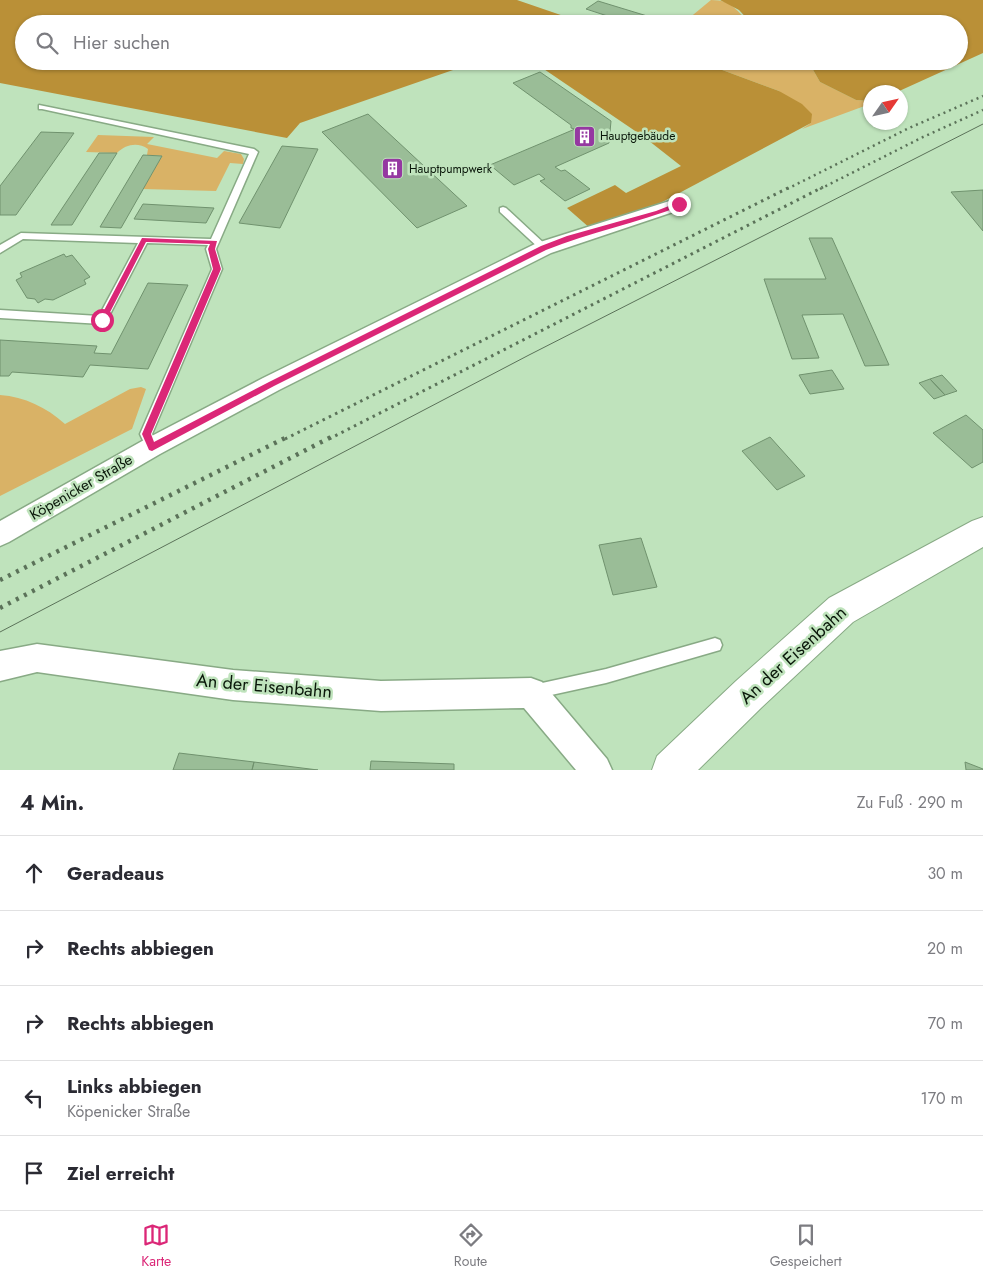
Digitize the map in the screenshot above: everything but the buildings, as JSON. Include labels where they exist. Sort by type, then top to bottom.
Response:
[{"type":"main road","name":"An der Eisenbahn","points":[[671,770],[748,694],[841,610],[983,531]]},
{"type":"street","name":"Köpenicker Straße","points":[[0,534],[152,447],[271,384],[544,248],[679,204]]},
{"type":"street","name":"An der Eisenbahn","points":[[0,666],[36,658],[233,685],[381,696],[531,693]]},
{"type":"street","points":[[531,693],[596,770]]},
{"type":"lane","points":[[42,107],[254,152],[211,249],[217,269],[146,434],[152,447]]},
{"type":"lane","points":[[503,210],[544,248]]},
{"type":"lane","points":[[0,250],[21,236],[214,242]]},
{"type":"lane","points":[[0,314],[102,320],[144,240]]},
{"type":"lane","name":"An der Eisenbahn","points":[[531,693],[606,676],[716,646]]},
{"type":"shaded area","points":[[0,0],[517,0],[561,15],[15,15],[15,70],[453,70],[300,123],[287,138],[0,83]]},
{"type":"shaded area","points":[[711,0],[725,2],[742,15],[693,15]]},
{"type":"shaded area","points":[[720,0],[983,0],[983,53],[968,60],[968,15],[744,15],[739,10]]},
{"type":"shaded area","points":[[545,70],[722,70],[779,91],[802,104],[812,114],[811,123],[651,208],[591,229],[567,208],[615,185],[626,193],[681,166],[644,137]]},
{"type":"shaded area","points":[[722,70],[813,70],[820,82],[856,100],[863,100],[863,107],[802,129],[811,123],[779,91]]},
{"type":"shaded area","points":[[813,70],[946,70],[908,87],[908,85],[863,85],[863,100],[856,100],[820,82]]},
{"type":"shaded area","points":[[98,135],[154,137],[147,144],[217,158],[224,151],[241,154],[244,159],[243,164],[230,163],[216,191],[143,189],[162,156],[147,155],[148,149],[140,145],[132,145],[117,153],[86,152]]},
{"type":"shaded area","points":[[141,387],[146,389],[132,429],[0,496],[0,395],[18,398],[35,404],[65,424],[130,389]]},
{"type":"tram line","points":[[0,632],[529,355],[983,124]]},
{"type":"railway","points":[[787,189],[909,128],[983,96]]},
{"type":"railway","points":[[820,189],[923,137],[983,110]]},
{"type":"railway","points":[[285,439],[790,187]]},
{"type":"railway","points":[[329,439],[823,187]]},
{"type":"railway","points":[[0,580],[287,437]]},
{"type":"railway","points":[[0,608],[331,437]]},
{"type":"place","name":"Hauptgebäude","points":[[584,136]]},
{"type":"place","name":"Hauptpumpwerk","points":[[393,169]]},
{"type":"route","points":[[102,320],[144,240],[214,242],[211,249],[217,269],[146,434],[152,447],[271,384],[544,248],[679,204]]}]
